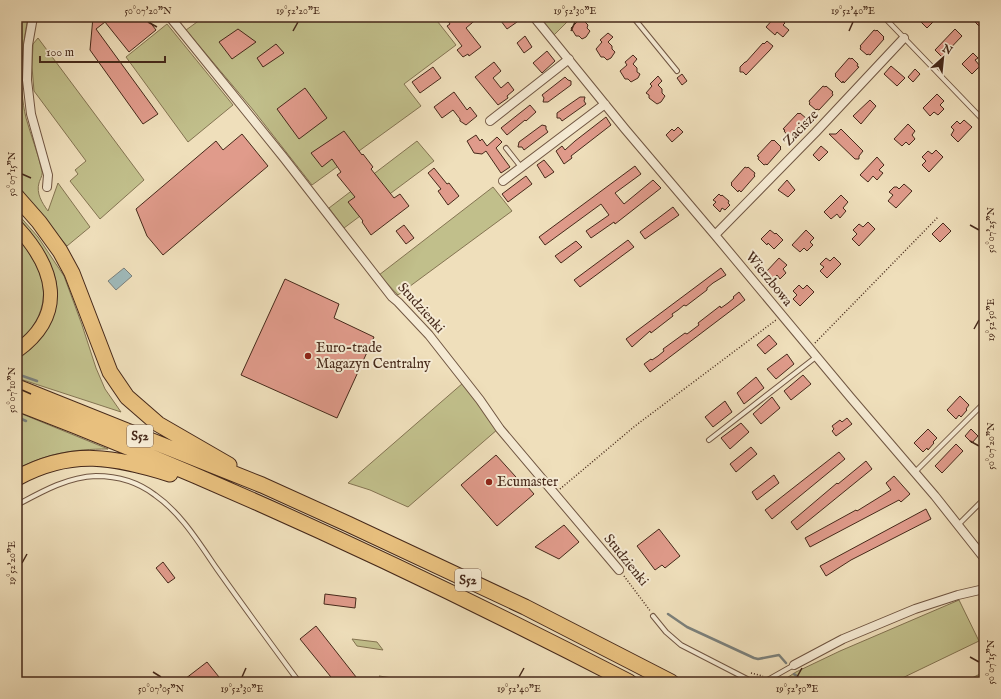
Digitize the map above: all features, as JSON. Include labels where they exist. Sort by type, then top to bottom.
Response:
[{"type":"highway","points":[[17,196],[39,222],[60,251],[72,273],[110,372],[127,398],[158,424],[262,485]]},
{"type":"highway","points":[[17,227],[38,253],[47,270],[50,288],[49,304],[44,321],[35,335],[17,351]]},
{"type":"highway","name":"S52","points":[[17,387],[262,485],[397,546],[525,607],[671,682]]},
{"type":"highway","name":"S52","points":[[17,403],[250,499],[450,593],[629,682]]},
{"type":"highway","points":[[17,478],[40,467],[63,460],[100,458],[135,464],[250,499]]},
{"type":"street","points":[[33,17],[28,45],[27,80],[31,114],[48,175],[47,187]]},
{"type":"street","name":"Studzienki","points":[[170,17],[284,158],[392,297],[429,335],[480,400],[500,429],[619,570]]},
{"type":"street","name":"Wierzbowa","points":[[534,17],[809,349],[915,472],[984,558]]},
{"type":"street","name":"Zacisze","points":[[715,234],[815,133],[904,38]]},
{"type":"street","points":[[490,121],[569,59]]},
{"type":"street","points":[[503,181],[605,104]]},
{"type":"street","points":[[794,665],[843,639],[915,609],[958,595],[984,589]]},
{"type":"lane","points":[[633,17],[677,71]]},
{"type":"lane","points":[[884,17],[984,121]]},
{"type":"lane","points":[[506,148],[521,167]]},
{"type":"lane","points":[[709,440],[816,357]]},
{"type":"lane","points":[[915,472],[984,403]]},
{"type":"lane","points":[[17,505],[57,485],[84,477],[101,476],[117,478],[149,490],[170,506],[191,532],[299,682]]},
{"type":"lane","points":[[958,526],[984,499]]},
{"type":"lane","points":[[653,616],[666,632],[681,645],[753,682]]},
{"type":"lane","points":[[764,682],[794,665]]},
{"type":"path","points":[[809,349],[938,217]]},
{"type":"path","points":[[554,494],[635,426],[782,316]]},
{"type":"path","name":"Studzienki","points":[[619,570],[653,616]]},
{"type":"path","points":[[747,674],[753,673],[770,679]]},
{"type":"shaded area","points":[[17,17],[28,17],[23,54],[22,93],[26,118],[42,171],[42,176],[38,187],[40,198],[48,211],[58,183],[90,227],[67,246],[30,202],[17,183]]},
{"type":"shaded area","points":[[204,17],[434,17],[456,45],[404,84],[421,106],[312,185],[254,111],[186,30]]},
{"type":"shaded area","points":[[539,17],[572,17],[554,35]]},
{"type":"shaded area","points":[[167,24],[233,105],[188,142],[126,57]]},
{"type":"shaded area","points":[[38,38],[144,180],[100,219],[70,181],[78,174],[75,170],[86,161],[34,91],[32,67],[33,44]]},
{"type":"shaded area","points":[[417,141],[434,161],[344,228],[329,208]]},
{"type":"shaded area","points":[[493,187],[512,211],[398,295],[379,275]]},
{"type":"shaded area","points":[[17,213],[38,237],[64,276],[96,368],[105,389],[121,412],[17,378],[17,357],[31,349],[42,337],[54,312],[57,297],[56,283],[46,256],[28,231],[17,219]]},
{"type":"shaded area","points":[[17,236],[37,267],[41,277],[43,299],[41,311],[35,323],[17,344]]},
{"type":"shaded area","points":[[463,383],[498,429],[408,507],[370,490],[348,483]]},
{"type":"shaded area","points":[[17,412],[108,449],[61,453],[40,459],[17,469]]},
{"type":"shaded area","points":[[959,600],[979,641],[894,682],[791,682],[785,679],[796,672],[840,651]]},
{"type":"shaded area","points":[[352,639],[377,642],[383,650],[357,646]]},
{"type":"shaded area","points":[[984,672],[984,682],[964,682]]},
{"type":"shaded area","points":[[379,676],[406,680],[408,682],[384,682]]},
{"type":"water","points":[[124,268],[132,276],[116,290],[108,281]]},
{"type":"building","points":[[93,17],[146,17],[156,30],[129,52],[105,22],[96,29],[158,114],[143,124],[90,50]]},
{"type":"building","points":[[454,17],[479,17],[466,28],[481,47],[469,56],[468,54],[463,57],[457,50],[462,46],[447,26],[450,24],[448,21]]},
{"type":"building","points":[[498,17],[514,17],[517,22],[507,29]]},
{"type":"building","points":[[775,17],[779,17],[785,23],[783,25],[789,30],[783,37],[777,32],[775,35],[766,27]]},
{"type":"building","points":[[923,17],[938,17],[927,28],[920,21]]},
{"type":"building","points":[[970,17],[984,17],[984,21],[979,26]]},
{"type":"building","points":[[581,18],[588,25],[587,28],[590,31],[586,37],[582,39],[579,36],[576,36],[571,28]]},
{"type":"building","points":[[238,29],[256,42],[232,59],[219,42]]},
{"type":"building","points":[[955,29],[962,36],[942,57],[935,50]]},
{"type":"building","points":[[874,30],[877,30],[884,37],[884,39],[870,55],[867,55],[860,49],[860,46]]},
{"type":"building","points":[[608,33],[613,37],[608,42],[615,52],[611,58],[607,60],[604,57],[601,57],[596,49],[602,42],[600,40]]},
{"type":"building","points":[[525,36],[532,47],[524,53],[517,43]]},
{"type":"building","points":[[767,41],[773,46],[770,50],[746,75],[743,72],[740,72],[740,67],[763,43],[764,44]]},
{"type":"building","points":[[276,44],[284,53],[263,67],[257,58]]},
{"type":"building","points":[[547,51],[555,61],[542,73],[533,63]]},
{"type":"building","points":[[973,53],[978,58],[975,60],[980,66],[972,74],[962,64]]},
{"type":"building","points":[[633,55],[637,59],[633,64],[637,68],[637,72],[640,74],[638,78],[631,82],[628,79],[625,79],[620,71],[627,65],[625,62]]},
{"type":"building","points":[[849,58],[852,58],[859,67],[844,83],[843,81],[842,83],[835,76],[835,74]]},
{"type":"building","points":[[494,62],[501,71],[493,78],[501,88],[508,82],[514,90],[507,96],[508,98],[498,105],[475,77]]},
{"type":"building","points":[[891,66],[905,78],[897,86],[884,74]]},
{"type":"building","points":[[433,67],[441,78],[420,93],[412,82]]},
{"type":"building","points":[[915,69],[920,74],[913,82],[908,77]]},
{"type":"building","points":[[682,74],[687,81],[682,85],[677,78]]},
{"type":"building","points":[[658,76],[662,81],[658,85],[662,89],[662,93],[665,96],[661,102],[657,104],[649,98],[649,95],[646,93],[652,86],[650,84]]},
{"type":"building","points":[[565,77],[571,81],[571,85],[548,102],[543,102],[544,98],[542,95]]},
{"type":"building","points":[[823,86],[826,86],[833,92],[833,95],[819,110],[816,110],[809,104],[809,101]]},
{"type":"building","points":[[305,88],[327,118],[299,139],[277,109]]},
{"type":"building","points":[[454,92],[467,110],[470,107],[477,116],[466,125],[460,121],[453,110],[442,118],[434,107]]},
{"type":"building","points":[[937,94],[944,101],[940,105],[944,109],[938,115],[934,112],[930,116],[923,108]]},
{"type":"building","points":[[580,97],[585,97],[584,101],[586,104],[562,121],[560,118],[557,118],[557,113]]},
{"type":"building","points":[[870,100],[876,106],[861,124],[853,116]]},
{"type":"building","points":[[530,105],[536,112],[507,135],[501,128]]},
{"type":"building","points":[[798,113],[807,119],[806,121],[808,122],[793,138],[792,136],[790,138],[783,129]]},
{"type":"building","points":[[606,117],[611,125],[571,156],[572,158],[564,164],[556,151],[562,146],[565,150]]},
{"type":"building","points":[[964,120],[972,127],[958,142],[951,135],[954,130],[951,127],[957,121],[960,124]]},
{"type":"building","points":[[908,124],[915,131],[912,135],[915,139],[909,145],[906,142],[902,146],[894,139]]},
{"type":"building","points":[[542,125],[546,126],[548,132],[524,150],[522,147],[518,147],[519,142]]},
{"type":"building","points":[[678,127],[683,132],[672,142],[666,135],[672,129],[674,131]]},
{"type":"building","points":[[841,129],[863,151],[859,156],[859,159],[855,159],[829,134],[836,134]]},
{"type":"building","points":[[344,131],[373,167],[371,169],[394,198],[400,194],[409,206],[371,235],[362,222],[363,221],[348,202],[355,197],[337,175],[341,172],[332,159],[322,167],[311,153]]},
{"type":"building","points":[[242,134],[268,166],[163,255],[147,236],[136,209],[216,141],[223,150]]},
{"type":"building","points":[[476,135],[480,141],[482,139],[487,146],[497,137],[502,142],[496,148],[510,167],[501,173],[486,151],[482,154],[474,153],[467,141]]},
{"type":"building","points":[[772,140],[774,140],[781,147],[781,149],[767,165],[764,165],[757,156]]},
{"type":"building","points":[[821,146],[828,152],[819,161],[813,155]]},
{"type":"building","points":[[936,150],[943,157],[929,172],[922,165],[926,161],[922,157],[928,151],[932,154]]},
{"type":"building","points":[[877,157],[884,165],[879,170],[883,173],[877,180],[873,176],[868,182],[860,175]]},
{"type":"building","points":[[544,160],[554,172],[545,178],[537,165]]},
{"type":"building","points":[[635,166],[641,174],[615,193],[624,204],[653,180],[661,188],[615,224],[614,222],[591,238],[586,231],[609,215],[601,204],[545,245],[539,237]]},
{"type":"building","points":[[745,167],[748,167],[755,173],[755,176],[741,192],[739,190],[738,192],[731,185],[731,183]]},
{"type":"building","points":[[434,168],[459,196],[448,205],[438,191],[441,189],[428,173]]},
{"type":"building","points":[[526,176],[532,184],[508,202],[502,194]]},
{"type":"building","points":[[787,180],[795,190],[788,197],[778,190]]},
{"type":"building","points":[[904,184],[912,191],[896,208],[888,201],[893,195],[889,192],[894,187],[899,189]]},
{"type":"building","points":[[719,194],[729,201],[728,203],[730,205],[725,210],[722,208],[720,212],[713,205],[716,202],[713,200]]},
{"type":"building","points":[[841,195],[848,202],[843,208],[846,211],[840,218],[837,214],[831,219],[824,212]]},
{"type":"building","points":[[673,207],[679,215],[645,239],[640,232]]},
{"type":"building","points":[[868,222],[875,229],[859,246],[852,239],[857,234],[853,230],[859,224],[863,227]]},
{"type":"building","points":[[943,223],[951,231],[940,242],[932,234]]},
{"type":"building","points":[[404,225],[414,238],[406,244],[396,231]]},
{"type":"building","points":[[770,230],[775,234],[776,233],[783,240],[774,249],[761,239]]},
{"type":"building","points":[[806,230],[814,238],[810,242],[813,245],[807,251],[804,248],[800,252],[792,245]]},
{"type":"building","points":[[628,240],[634,247],[580,287],[574,280]]},
{"type":"building","points":[[576,241],[582,247],[561,263],[555,256]]},
{"type":"building","points":[[834,257],[841,264],[827,278],[820,271],[824,267],[820,264],[826,258],[830,261]]},
{"type":"building","points":[[779,258],[787,265],[783,269],[786,273],[780,279],[777,275],[773,279],[766,272]]},
{"type":"building","points":[[721,268],[726,275],[713,283],[707,288],[707,290],[686,306],[684,305],[672,314],[673,316],[651,333],[650,331],[632,347],[626,339]]},
{"type":"building","name":"Euro-trade Magazyn Centralny","points":[[285,279],[339,304],[334,318],[374,337],[337,418],[241,375]]},
{"type":"building","points":[[799,285],[803,289],[807,285],[814,292],[800,306],[793,299],[797,295],[793,291]]},
{"type":"building","points":[[739,292],[745,300],[650,372],[644,364],[658,356],[664,351],[663,349],[685,333],[687,334],[699,325],[698,323],[720,306],[721,308],[728,303]]},
{"type":"building","points":[[769,335],[777,344],[765,354],[757,345]]},
{"type":"building","points":[[787,354],[794,364],[776,379],[767,369]]},
{"type":"building","points":[[803,375],[811,384],[791,400],[784,391]]},
{"type":"building","points":[[756,377],[764,388],[744,404],[737,393]]},
{"type":"building","points":[[960,396],[969,405],[961,417],[959,415],[956,419],[947,410]]},
{"type":"building","points":[[772,397],[780,408],[761,424],[753,414]]},
{"type":"building","points":[[725,401],[732,412],[713,427],[705,417]]},
{"type":"building","points":[[847,418],[852,424],[836,436],[832,431],[834,429],[832,426],[840,420],[842,422]]},
{"type":"building","points":[[741,423],[749,432],[730,449],[721,438]]},
{"type":"building","points":[[928,429],[937,438],[928,450],[927,448],[923,452],[914,443]]},
{"type":"building","points":[[971,429],[978,436],[972,443],[965,436]]},
{"type":"building","points":[[956,444],[963,451],[942,473],[935,466]]},
{"type":"building","points":[[751,447],[757,454],[736,472],[730,464]]},
{"type":"building","points":[[839,452],[845,459],[772,519],[765,510]]},
{"type":"building","points":[[496,455],[525,487],[527,486],[534,494],[497,526],[461,485]]},
{"type":"building","points":[[866,461],[872,469],[797,530],[791,522],[837,483],[838,484]]},
{"type":"building","points":[[774,475],[779,483],[757,500],[752,492]]},
{"type":"building","points":[[894,476],[910,494],[901,502],[899,500],[810,547],[805,538],[856,510],[857,511],[891,490],[886,483]]},
{"type":"building","points":[[926,509],[931,519],[851,560],[826,576],[820,566]]},
{"type":"building","points":[[564,525],[579,542],[559,559],[535,547]]},
{"type":"building","points":[[659,529],[680,556],[665,568],[662,565],[655,570],[637,546]]},
{"type":"building","points":[[163,562],[175,578],[168,583],[156,568]]},
{"type":"building","points":[[325,594],[356,598],[355,608],[324,604]]},
{"type":"building","points":[[316,626],[360,682],[335,682],[300,639]]},
{"type":"building","points":[[207,662],[223,682],[181,682]]},
{"type":"waterway","points":[[17,374],[37,381]]},
{"type":"waterway","points":[[17,417],[26,421]]},
{"type":"waterway","points":[[668,614],[687,627],[754,658],[758,659],[779,655],[786,663]]},
{"type":"waterway","points":[[794,674],[805,682]]},
{"type":"place","name":"Euro-trade Magazyn Centralny","points":[[308,356]]},
{"type":"place","name":"Ecumaster","points":[[489,482]]}]
